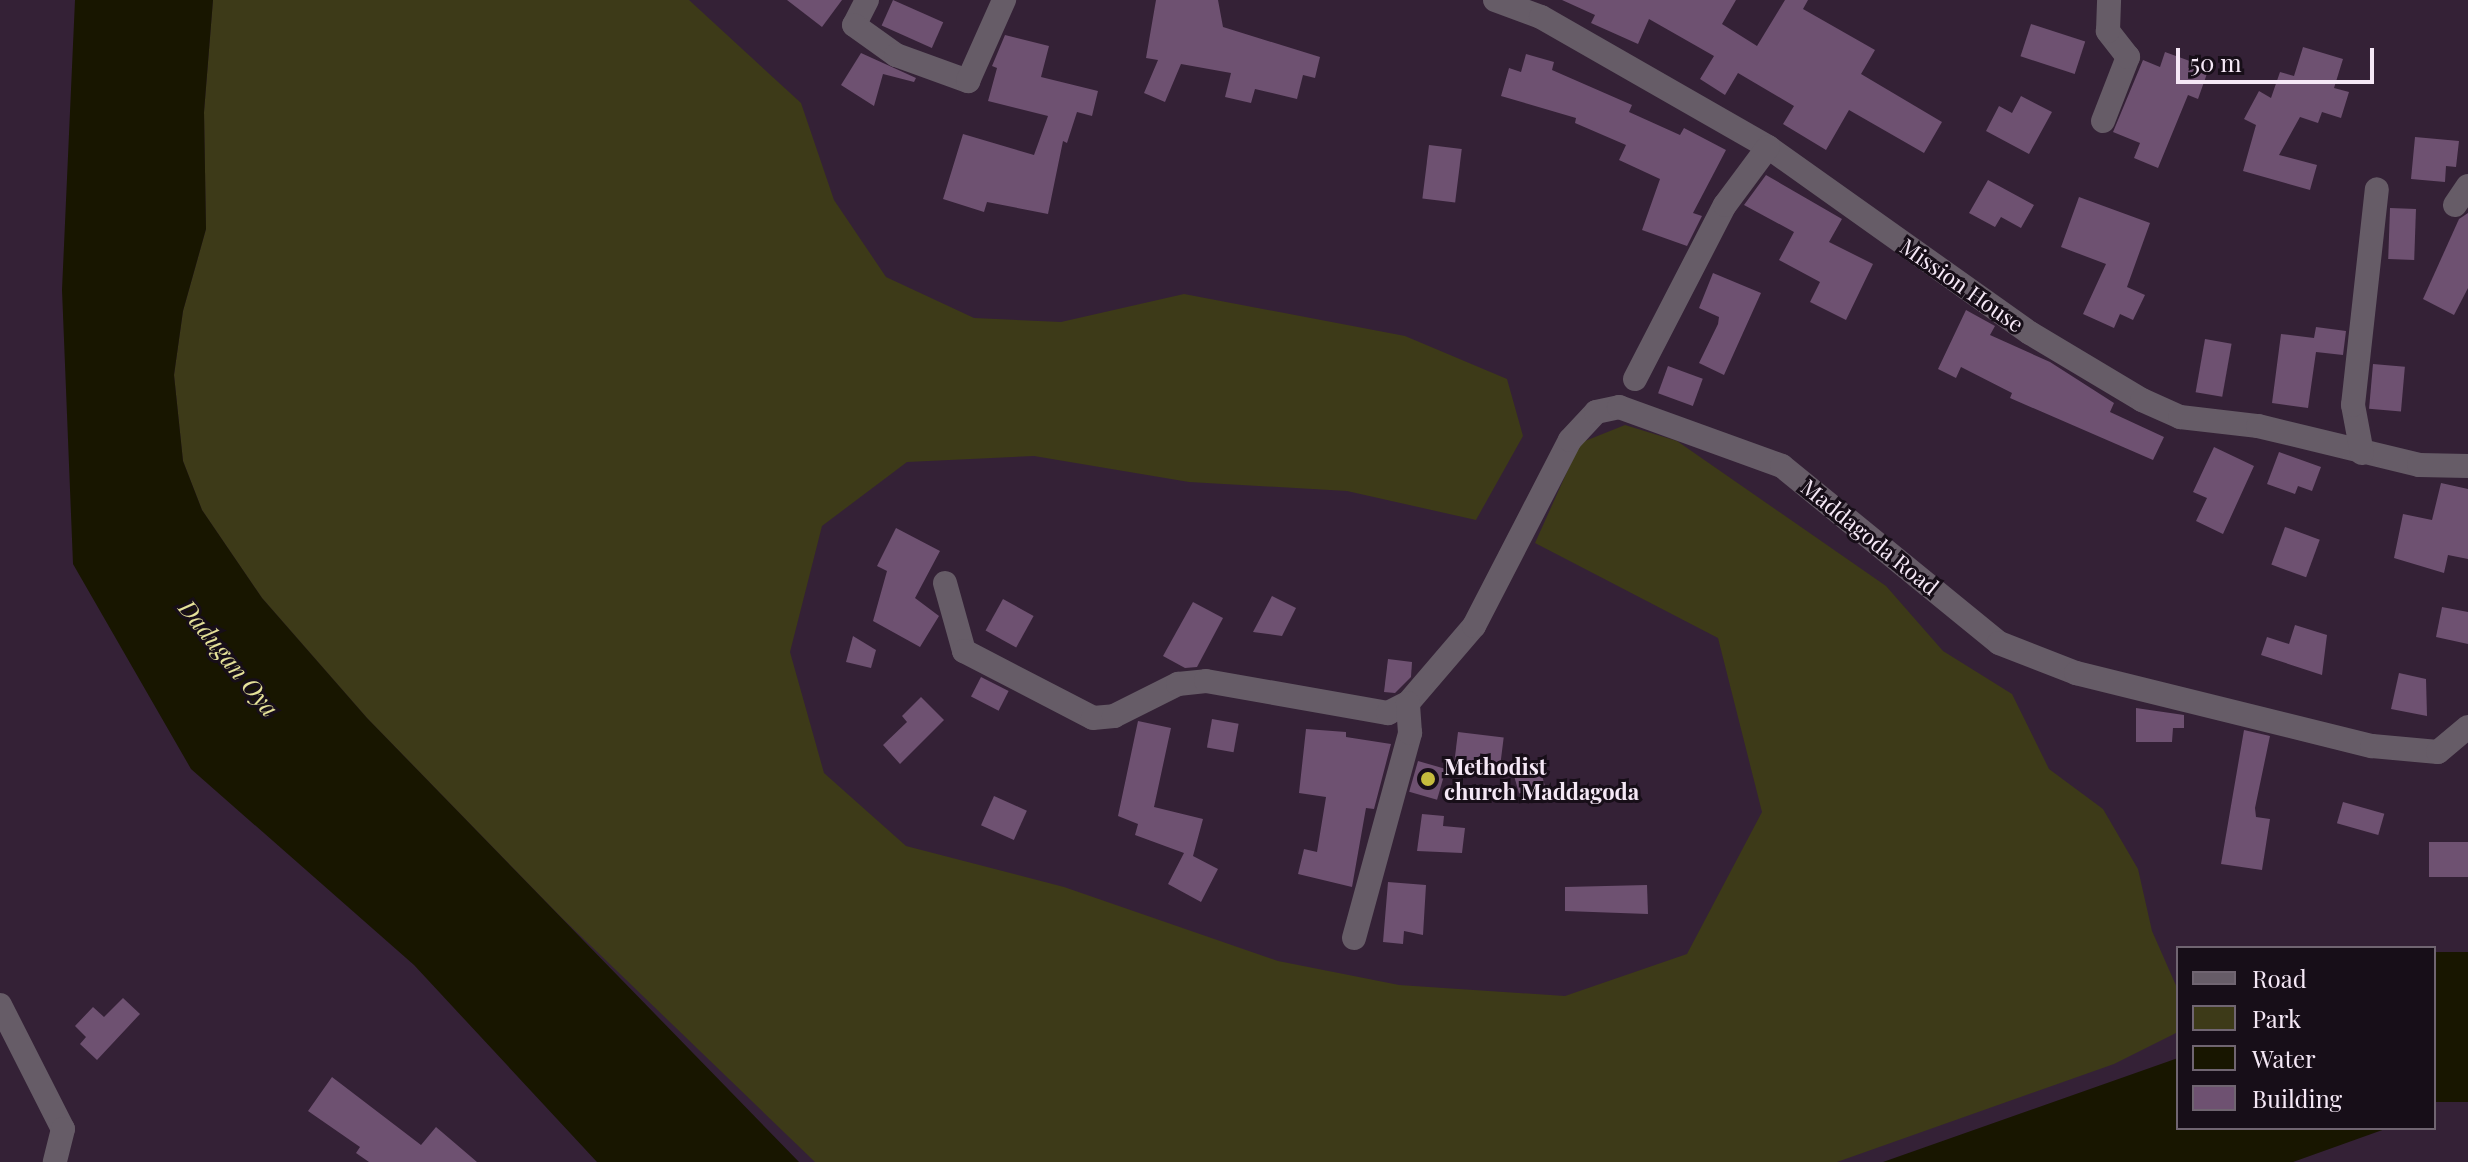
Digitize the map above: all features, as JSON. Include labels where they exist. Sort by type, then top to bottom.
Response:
[{"type":"street","points":[[867,0],[854,25],[896,55],[968,81],[1004,0]]},
{"type":"street","name":"Mission House","points":[[1495,0],[1541,17],[1768,147],[2030,333],[2142,400],[2180,417],[2258,426],[2419,465],[2468,466]]},
{"type":"street","points":[[2103,121],[2128,57],[2108,31],[2109,0]]},
{"type":"street","points":[[1635,379],[1725,205],[1768,147]]},
{"type":"street","points":[[2362,453],[2353,405],[2377,189]]},
{"type":"street","name":"Maddagoda Road","points":[[1408,703],[1474,626],[1570,440],[1596,412],[1619,407],[1782,466],[1999,643],[2076,673],[2372,746],[2438,752],[2468,727]]},
{"type":"street","points":[[945,583],[964,651],[1093,718],[1114,716],[1178,684],[1206,681],[1388,713],[1408,703],[1410,733],[1354,938]]},
{"type":"street","points":[[0,1005],[63,1129],[55,1162]]},
{"type":"green space","points":[[213,0],[689,0],[801,103],[834,200],[886,277],[974,318],[1061,322],[1184,294],[1405,336],[1507,379],[1523,436],[1476,520],[1347,491],[1189,482],[1034,456],[907,462],[822,526],[790,652],[824,773],[906,846],[1064,887],[1278,961],[1399,985],[1565,996],[1687,954],[1762,812],[1718,638],[1535,543],[1580,443],[1625,425],[1677,441],[1886,586],[1943,651],[2012,694],[2049,769],[2103,809],[2138,869],[2152,931],[2176,985],[2176,1033],[2114,1064],[1837,1162],[815,1162],[561,917],[367,718],[262,598],[202,510],[183,461],[174,375],[183,311],[206,229],[204,112]]},
{"type":"water","name":"Dadugan Oya","points":[[75,0],[213,0],[204,112],[206,229],[183,311],[174,375],[183,461],[202,510],[262,598],[367,718],[799,1162],[597,1162],[414,965],[191,769],[73,564],[62,290]]},
{"type":"water","points":[[2436,952],[2468,952],[2468,1102],[2436,1102]]},
{"type":"water","points":[[2176,1059],[2176,1130],[2382,1130],[2293,1162],[1883,1162]]},
{"type":"building","points":[[787,0],[842,0],[822,27]]},
{"type":"building","points":[[893,0],[943,22],[932,48],[882,26]]},
{"type":"building","points":[[1156,0],[1218,0],[1223,27],[1320,57],[1315,78],[1303,75],[1297,99],[1255,89],[1251,103],[1225,97],[1231,73],[1181,64],[1165,102],[1144,93],[1158,60],[1146,58]]},
{"type":"building","points":[[1562,0],[1736,0],[1722,24],[1757,46],[1785,0],[1808,0],[1803,9],[1875,50],[1861,74],[1942,122],[1924,153],[1849,110],[1826,150],[1783,124],[1794,106],[1738,73],[1725,95],[1700,79],[1714,56],[1649,19],[1638,44],[1591,23],[1595,15]]},
{"type":"building","points":[[2031,24],[2085,42],[2075,74],[2020,56]]},
{"type":"building","points":[[1005,35],[1049,46],[1041,77],[1098,91],[1092,116],[1077,112],[1067,143],[1063,141],[1048,214],[987,202],[984,212],[943,199],[963,134],[1034,155],[1048,116],[988,101],[997,68],[992,66]]},
{"type":"building","points":[[2303,47],[2343,59],[2334,88],[2349,92],[2341,118],[2322,112],[2318,123],[2300,117],[2279,155],[2317,165],[2310,190],[2243,171],[2256,125],[2244,119],[2259,91],[2271,98],[2280,72],[2294,76]]},
{"type":"building","points":[[2165,52],[2209,68],[2198,99],[2188,95],[2158,168],[2134,158],[2140,143],[2113,132],[2143,60],[2160,67]]},
{"type":"building","points":[[861,53],[916,78],[914,82],[883,74],[874,106],[841,85]]},
{"type":"building","points":[[1526,54],[1554,62],[1552,70],[1632,105],[1629,112],[1680,135],[1684,128],[1726,150],[1693,213],[1702,216],[1687,246],[1642,230],[1660,179],[1619,160],[1626,145],[1575,123],[1576,118],[1501,96],[1509,68],[1521,72]]},
{"type":"building","points":[[2021,96],[2052,112],[2029,154],[1986,131],[1999,106],[2012,113]]},
{"type":"building","points":[[2415,137],[2459,141],[2456,167],[2446,166],[2445,182],[2411,179]]},
{"type":"building","points":[[1429,145],[1462,149],[1455,203],[1422,199]]},
{"type":"building","points":[[1766,175],[1842,219],[1829,242],[1873,264],[1846,320],[1810,302],[1820,282],[1779,260],[1794,232],[1744,205]]},
{"type":"building","points":[[1988,180],[2034,205],[2021,228],[2001,217],[1995,227],[1969,213]]},
{"type":"building","points":[[2079,197],[2150,223],[2127,287],[2145,295],[2133,320],[2120,314],[2114,328],[2083,314],[2106,264],[2061,247]]},
{"type":"building","points":[[2390,208],[2416,209],[2414,260],[2388,259]]},
{"type":"building","points":[[2468,213],[2468,288],[2454,315],[2423,299],[2459,219]]},
{"type":"building","points":[[1713,273],[1761,293],[1724,375],[1699,363],[1718,324],[1719,317],[1699,308]]},
{"type":"building","points":[[1966,310],[1995,326],[1990,335],[2050,362],[2114,403],[2110,412],[2164,437],[2153,460],[2010,398],[2012,393],[1961,367],[1956,378],[1938,369]]},
{"type":"building","points":[[2316,327],[2346,331],[2343,355],[2316,352],[2308,408],[2272,403],[2281,334],[2314,338]]},
{"type":"building","points":[[2205,339],[2232,344],[2222,397],[2196,392]]},
{"type":"building","points":[[2373,364],[2405,367],[2401,412],[2369,409]]},
{"type":"building","points":[[1668,366],[1703,379],[1693,406],[1658,393]]},
{"type":"building","points":[[2214,447],[2254,466],[2223,534],[2196,521],[2207,498],[2193,492]]},
{"type":"building","points":[[2279,452],[2321,467],[2312,491],[2298,486],[2295,494],[2267,484]]},
{"type":"building","points":[[2441,483],[2468,489],[2468,559],[2448,555],[2444,573],[2394,558],[2403,514],[2432,520]]},
{"type":"building","points":[[2285,527],[2320,540],[2306,577],[2271,565]]},
{"type":"building","points":[[896,528],[940,551],[915,598],[939,616],[920,647],[873,621],[887,571],[877,566]]},
{"type":"building","points":[[1272,596],[1296,608],[1282,636],[1253,632]]},
{"type":"building","points":[[1003,599],[1034,616],[1016,647],[986,630]]},
{"type":"building","points":[[1193,602],[1223,618],[1197,667],[1185,668],[1163,656]]},
{"type":"building","points":[[2442,607],[2468,612],[2468,644],[2436,637]]},
{"type":"building","points":[[2295,625],[2327,635],[2322,675],[2261,655],[2267,637],[2289,644]]},
{"type":"building","points":[[853,636],[876,650],[871,668],[846,662]]},
{"type":"building","points":[[1388,659],[1412,662],[1411,677],[1395,693],[1384,692]]},
{"type":"building","points":[[2399,673],[2426,679],[2427,716],[2391,709]]},
{"type":"building","points":[[981,677],[1009,691],[999,711],[971,697]]},
{"type":"building","points":[[921,697],[944,720],[900,764],[883,745],[907,722],[902,716]]},
{"type":"building","points":[[2136,708],[2184,715],[2184,728],[2173,728],[2172,742],[2136,742]]},
{"type":"building","points":[[1212,719],[1239,724],[1234,752],[1207,748]]},
{"type":"building","points":[[1138,721],[1171,728],[1154,807],[1203,819],[1193,856],[1218,869],[1201,902],[1168,884],[1184,853],[1135,835],[1138,824],[1118,816]]},
{"type":"building","points":[[1306,729],[1346,732],[1346,737],[1391,744],[1374,809],[1366,808],[1352,887],[1298,874],[1304,849],[1317,852],[1326,797],[1299,793]]},
{"type":"building","points":[[2244,730],[2270,736],[2255,808],[2256,817],[2270,819],[2262,870],[2221,864]]},
{"type":"building","points":[[1458,732],[1504,738],[1499,777],[1453,772]]},
{"type":"building","name":"Methodist church Maddagoda","points":[[1418,761],[1446,769],[1437,800],[1409,792]]},
{"type":"building","points":[[1539,765],[1545,786],[1519,794],[1513,772]]},
{"type":"building","points":[[994,796],[1027,811],[1014,840],[981,825]]},
{"type":"building","points":[[2343,802],[2384,814],[2378,835],[2337,823]]},
{"type":"building","points":[[1422,814],[1444,816],[1443,826],[1465,828],[1462,853],[1417,851]]},
{"type":"building","points":[[2429,842],[2468,842],[2468,877],[2429,877]]},
{"type":"building","points":[[1388,882],[1426,885],[1423,935],[1404,931],[1403,944],[1383,942]]},
{"type":"building","points":[[1647,885],[1648,914],[1565,911],[1565,887]]},
{"type":"building","points":[[123,998],[140,1014],[97,1060],[80,1044],[86,1037],[75,1026],[93,1007],[104,1017]]},
{"type":"building","points":[[332,1077],[421,1145],[436,1127],[477,1162],[369,1162],[356,1153],[360,1147],[308,1111]]},
{"type":"place","name":"Methodist church Maddagoda","points":[[1428,779]]}]
